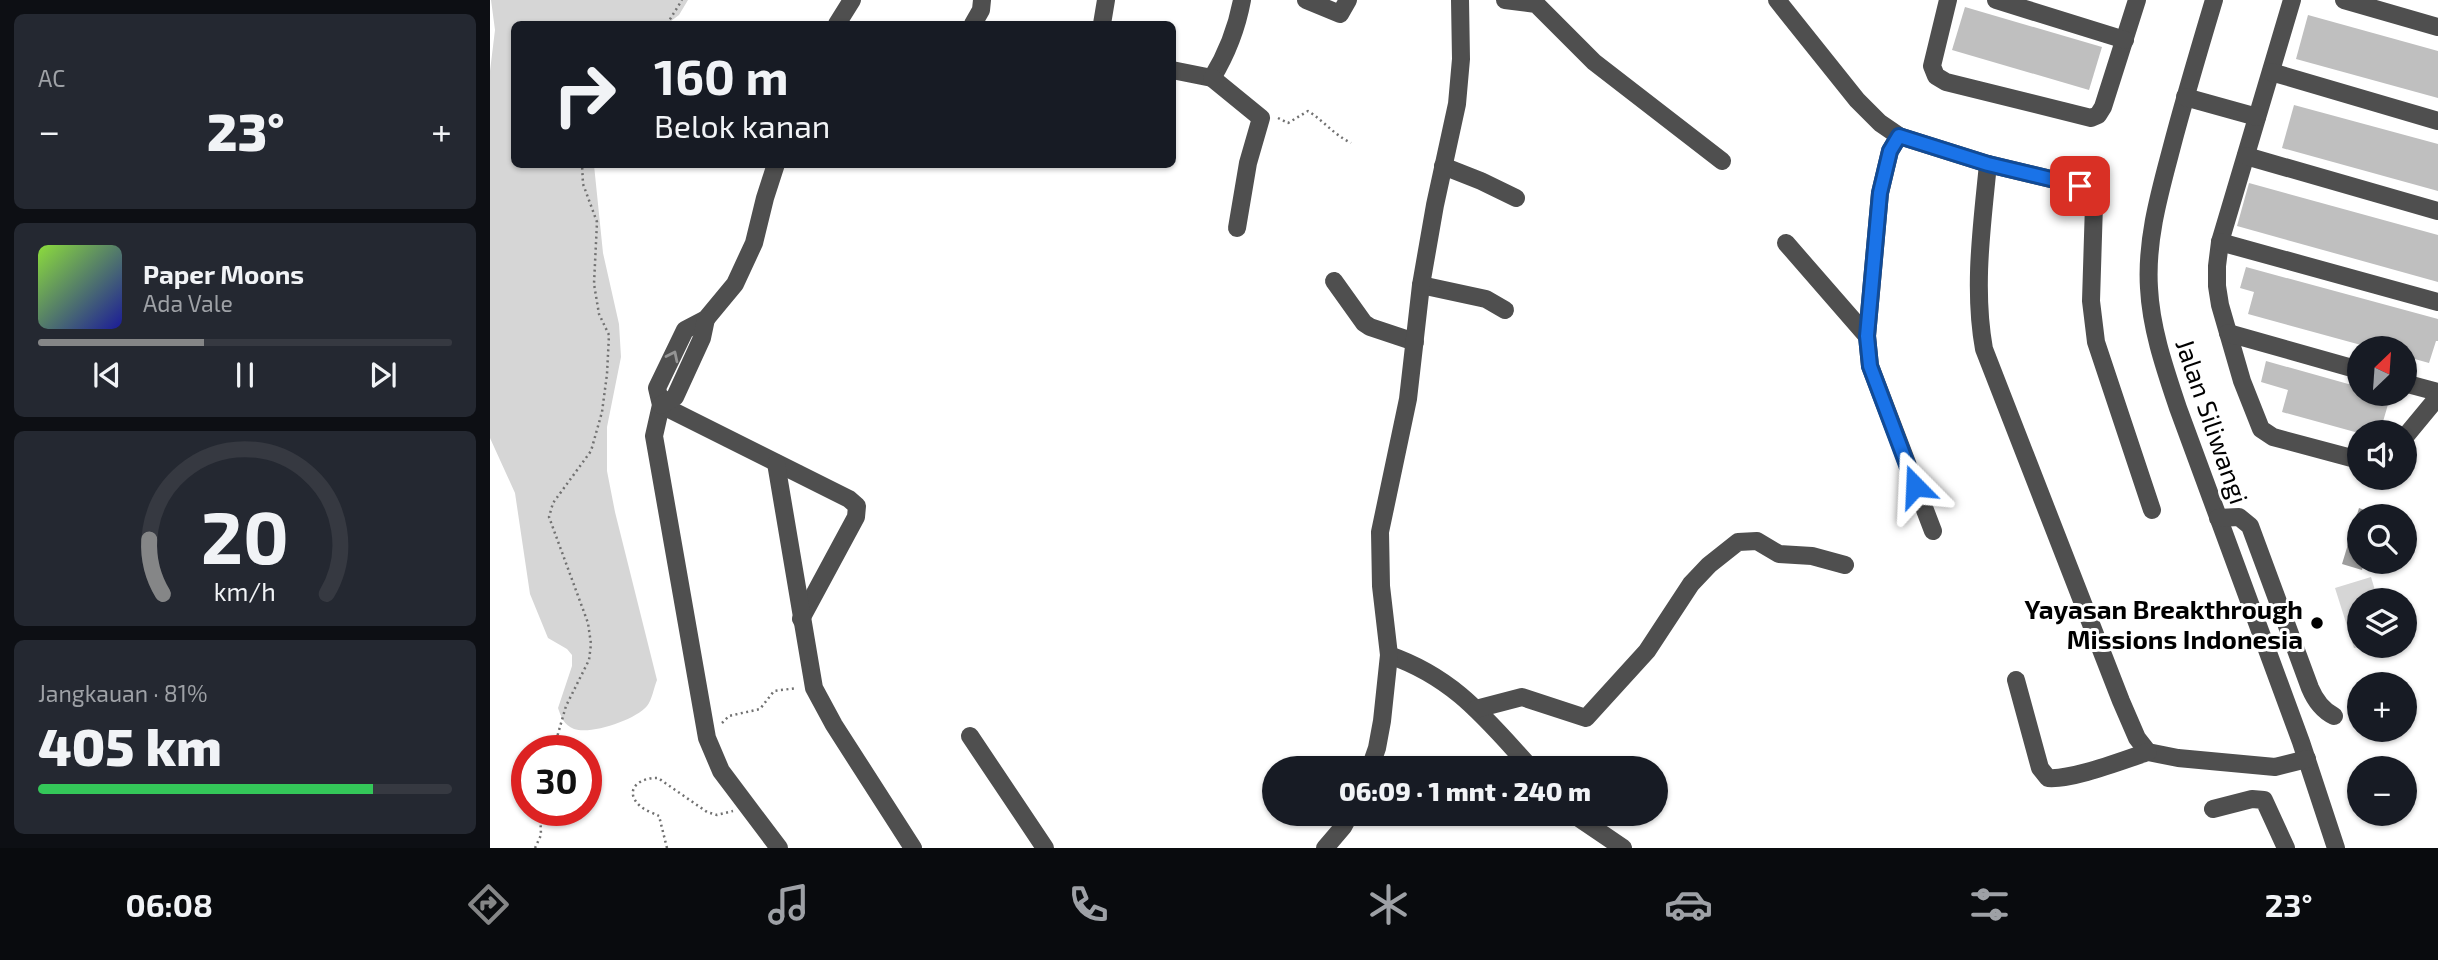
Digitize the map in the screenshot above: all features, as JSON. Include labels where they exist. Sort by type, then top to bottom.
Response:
[{"type":"street","points":[[839,21],[852,0]]},
{"type":"street","points":[[975,21],[981,10],[982,0]]},
{"type":"street","points":[[1102,21],[1106,0]]},
{"type":"street","points":[[1212,78],[1240,15],[1242,0]]},
{"type":"street","points":[[1306,0],[1340,14],[1348,0]]},
{"type":"street","points":[[1374,756],[1382,721],[1389,655],[1381,586],[1380,532],[1408,399],[1421,285],[1457,104],[1460,78],[1460,0]]},
{"type":"street","points":[[1505,0],[1536,4],[1594,62],[1722,161]]},
{"type":"street","points":[[1777,0],[1857,100],[1899,136],[1988,164],[2080,186],[2090,193],[2094,204],[2091,301],[2096,342],[2152,510]]},
{"type":"street","points":[[1948,0],[1932,66],[1936,76],[1946,82],[2091,118],[2098,115],[2103,107],[2137,0]]},
{"type":"street","points":[[1996,0],[2125,40]]},
{"type":"street","name":"Jalan Siliwangi","points":[[2214,0],[2185,97],[2150,241],[2149,290],[2153,324],[2163,364],[2336,848]]},
{"type":"street","points":[[2292,0],[2220,242],[2217,286],[2228,333],[2261,429],[2273,437],[2347,457]]},
{"type":"street","points":[[2344,0],[2438,27]]},
{"type":"street","points":[[1176,70],[1212,78],[1261,118],[1248,163],[1237,228]]},
{"type":"street","points":[[2271,72],[2438,121]]},
{"type":"street","points":[[2185,97],[2257,117]]},
{"type":"street","points":[[1899,136],[1890,151],[1880,193],[1867,336],[1870,366],[1933,531]]},
{"type":"street","points":[[2246,156],[2438,211]]},
{"type":"street","points":[[1988,164],[1979,250],[1978,319],[1984,349],[2121,701],[2137,738],[2148,752]]},
{"type":"street","points":[[1443,166],[1516,198]]},
{"type":"street","points":[[775,168],[754,243],[735,284],[706,319],[702,338],[675,397],[661,405],[654,436],[707,738],[722,771],[779,848]]},
{"type":"street","points":[[2220,242],[2438,302]]},
{"type":"street","points":[[1786,243],[1867,336]]},
{"type":"street","points":[[1334,281],[1364,323],[1415,342]]},
{"type":"street","points":[[1421,285],[1486,299],[1505,310]]},
{"type":"street","points":[[2228,333],[2347,367]]},
{"type":"street","points":[[2417,387],[2438,394],[2417,421]]},
{"type":"street","points":[[661,405],[849,499],[856,506],[856,517],[801,619]]},
{"type":"street","points":[[776,463],[814,688],[834,725],[913,848]]},
{"type":"street","points":[[2218,518],[2239,517],[2250,526],[2310,688],[2326,712],[2334,716]]},
{"type":"street","points":[[1476,709],[1522,697],[1586,718],[1647,651],[1691,584],[1709,565],[1738,542],[1757,541],[1779,554],[1812,556],[1845,565]]},
{"type":"street","points":[[1389,655],[1450,686],[1476,709],[1520,756]]},
{"type":"street","points":[[2016,680],[2040,768],[2048,778],[2056,779],[2076,774],[2148,752],[2178,758],[2275,767],[2306,759]]},
{"type":"street","points":[[970,736],[1045,848]]},
{"type":"street","points":[[2213,809],[2252,799],[2264,800],[2286,848]]},
{"type":"street","points":[[1325,848],[1344,826]]},
{"type":"street","points":[[1591,826],[1623,848]]},
{"type":"path","points":[[669,21],[682,0]]},
{"type":"path","points":[[1261,118],[1270,112],[1288,123],[1308,111],[1334,134],[1350,143]]},
{"type":"path","points":[[558,735],[566,706],[589,660],[591,644],[588,623],[549,517],[553,503],[591,451],[596,436],[602,412],[609,335],[599,314],[594,284],[597,222],[583,184],[582,168]]},
{"type":"path","points":[[707,738],[729,716],[760,709],[774,691],[785,688],[814,688]]},
{"type":"path","points":[[667,848],[659,816],[640,807],[634,798],[634,789],[639,781],[658,778],[707,812],[718,815],[748,807]]},
{"type":"path","points":[[535,848],[541,835],[541,826]]},
{"type":"shaded area","points":[[491,0],[688,0],[679,15],[671,21],[511,21],[511,168],[594,168],[603,253],[619,324],[621,357],[607,427],[607,471],[657,680],[649,703],[641,711],[612,725],[591,730],[574,729],[563,720],[559,711],[572,666],[572,655],[548,638],[530,594],[515,493],[490,438],[490,71],[495,30]]},
{"type":"shaded area","points":[[2347,548],[2347,566],[2342,564]]},
{"type":"shaded area","points":[[2371,577],[2374,588],[2347,588],[2347,626],[2335,588]]},
{"type":"building","points":[[1965,7],[2102,47],[2089,90],[1952,50]]},
{"type":"building","points":[[2308,15],[2438,51],[2438,98],[2296,59]]},
{"type":"building","points":[[2294,105],[2438,144],[2438,191],[2282,148]]},
{"type":"building","points":[[2249,183],[2438,235],[2438,282],[2237,226]]},
{"type":"building","points":[[2246,267],[2438,319],[2438,341],[2429,363],[2417,360],[2417,336],[2347,336],[2347,341],[2248,314],[2254,292],[2240,288]]},
{"type":"building","points":[[2266,361],[2347,384],[2347,406],[2388,406],[2383,420],[2347,420],[2347,430],[2282,412],[2288,390],[2261,382]]},
{"type":"place","name":"Yayasan Breakthrough Missions Indonesia","points":[[2317,623]]},
{"type":"route","points":[[1915,486],[1870,366],[1867,336],[1880,193],[1890,151],[1899,136],[1988,164],[2080,186]]}]
